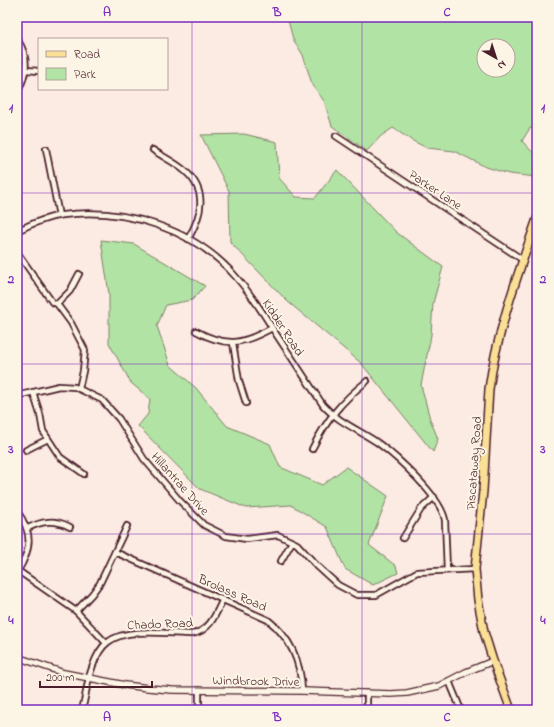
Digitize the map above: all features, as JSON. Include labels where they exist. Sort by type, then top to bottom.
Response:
[{"type":"main road","name":"Piscataway Road","points":[[511,710],[484,632],[478,600],[475,569],[483,491],[491,372],[506,312],[537,219]]},
{"type":"street","points":[[17,39],[24,53],[26,70],[24,79],[17,93]]},
{"type":"street","points":[[26,70],[38,71]]},
{"type":"street","name":"Parker Lane","points":[[336,136],[523,260]]},
{"type":"street","points":[[46,149],[59,216]]},
{"type":"street","points":[[153,150],[186,172],[198,190],[200,201],[199,216],[188,239]]},
{"type":"street","name":"Kidder Road","points":[[17,231],[59,216],[96,214],[121,216],[155,224],[188,239],[209,252],[236,277],[248,291],[323,405],[332,414],[383,448],[407,468],[434,497],[446,520],[447,570]]},
{"type":"street","points":[[17,252],[52,302],[57,304],[71,323],[85,350],[83,371],[79,388]]},
{"type":"street","points":[[57,304],[70,291],[79,274]]},
{"type":"street","points":[[196,331],[211,338],[233,343],[254,337],[272,328]]},
{"type":"street","points":[[233,343],[239,381],[246,402]]},
{"type":"street","points":[[312,449],[332,414],[346,398],[367,381]]},
{"type":"street","name":"Hillantrae Drive","points":[[17,396],[60,386],[79,388],[102,400],[118,419],[144,459],[180,501],[204,525],[226,536],[247,539],[278,535],[296,544],[338,585],[357,595],[376,595],[417,572],[475,569]]},
{"type":"street","points":[[33,392],[40,414],[42,431],[60,457],[84,474]]},
{"type":"street","points":[[26,450],[48,439]]},
{"type":"street","points":[[403,538],[421,509],[434,497]]},
{"type":"street","points":[[17,511],[28,528],[29,536],[28,548],[22,564],[17,571],[76,611],[106,643],[96,659],[89,679],[82,710]]},
{"type":"street","points":[[28,528],[48,521],[58,522],[70,527]]},
{"type":"street","points":[[76,611],[96,589],[127,526]]},
{"type":"street","points":[[281,561],[292,542]]},
{"type":"street","name":"Brolass Road","points":[[115,552],[268,620],[278,628],[289,644],[301,676],[302,691]]},
{"type":"street","name":"Chado Road","points":[[106,643],[116,638],[140,633],[200,633],[214,618],[223,599]]},
{"type":"street","name":"Windbrook Drive","points":[[17,656],[58,672],[89,679],[148,688],[172,690],[302,691],[391,694],[426,690],[450,681],[493,660]]},
{"type":"street","points":[[450,681],[461,710]]},
{"type":"street","points":[[199,690],[199,710]]},
{"type":"street","points":[[367,693],[367,710]]},
{"type":"green space","points":[[287,17],[533,17],[537,25],[537,130],[530,128],[522,141],[537,157],[537,177],[509,174],[486,167],[454,151],[427,148],[411,140],[393,128],[381,136],[367,151],[332,126],[324,101],[312,84],[303,55],[293,39]]},
{"type":"green space","points":[[244,134],[277,142],[279,178],[296,197],[315,198],[337,170],[396,232],[443,267],[433,303],[431,335],[421,385],[430,419],[438,439],[433,452],[361,363],[287,301],[230,242],[229,191],[201,135]]},
{"type":"green space","points":[[101,240],[134,244],[205,286],[192,300],[166,305],[157,326],[170,365],[196,388],[227,426],[270,444],[280,467],[322,485],[346,467],[388,496],[369,545],[396,566],[398,573],[373,585],[345,569],[327,527],[291,505],[246,508],[200,489],[138,426],[148,414],[150,399],[131,383],[109,343],[109,294]]}]
